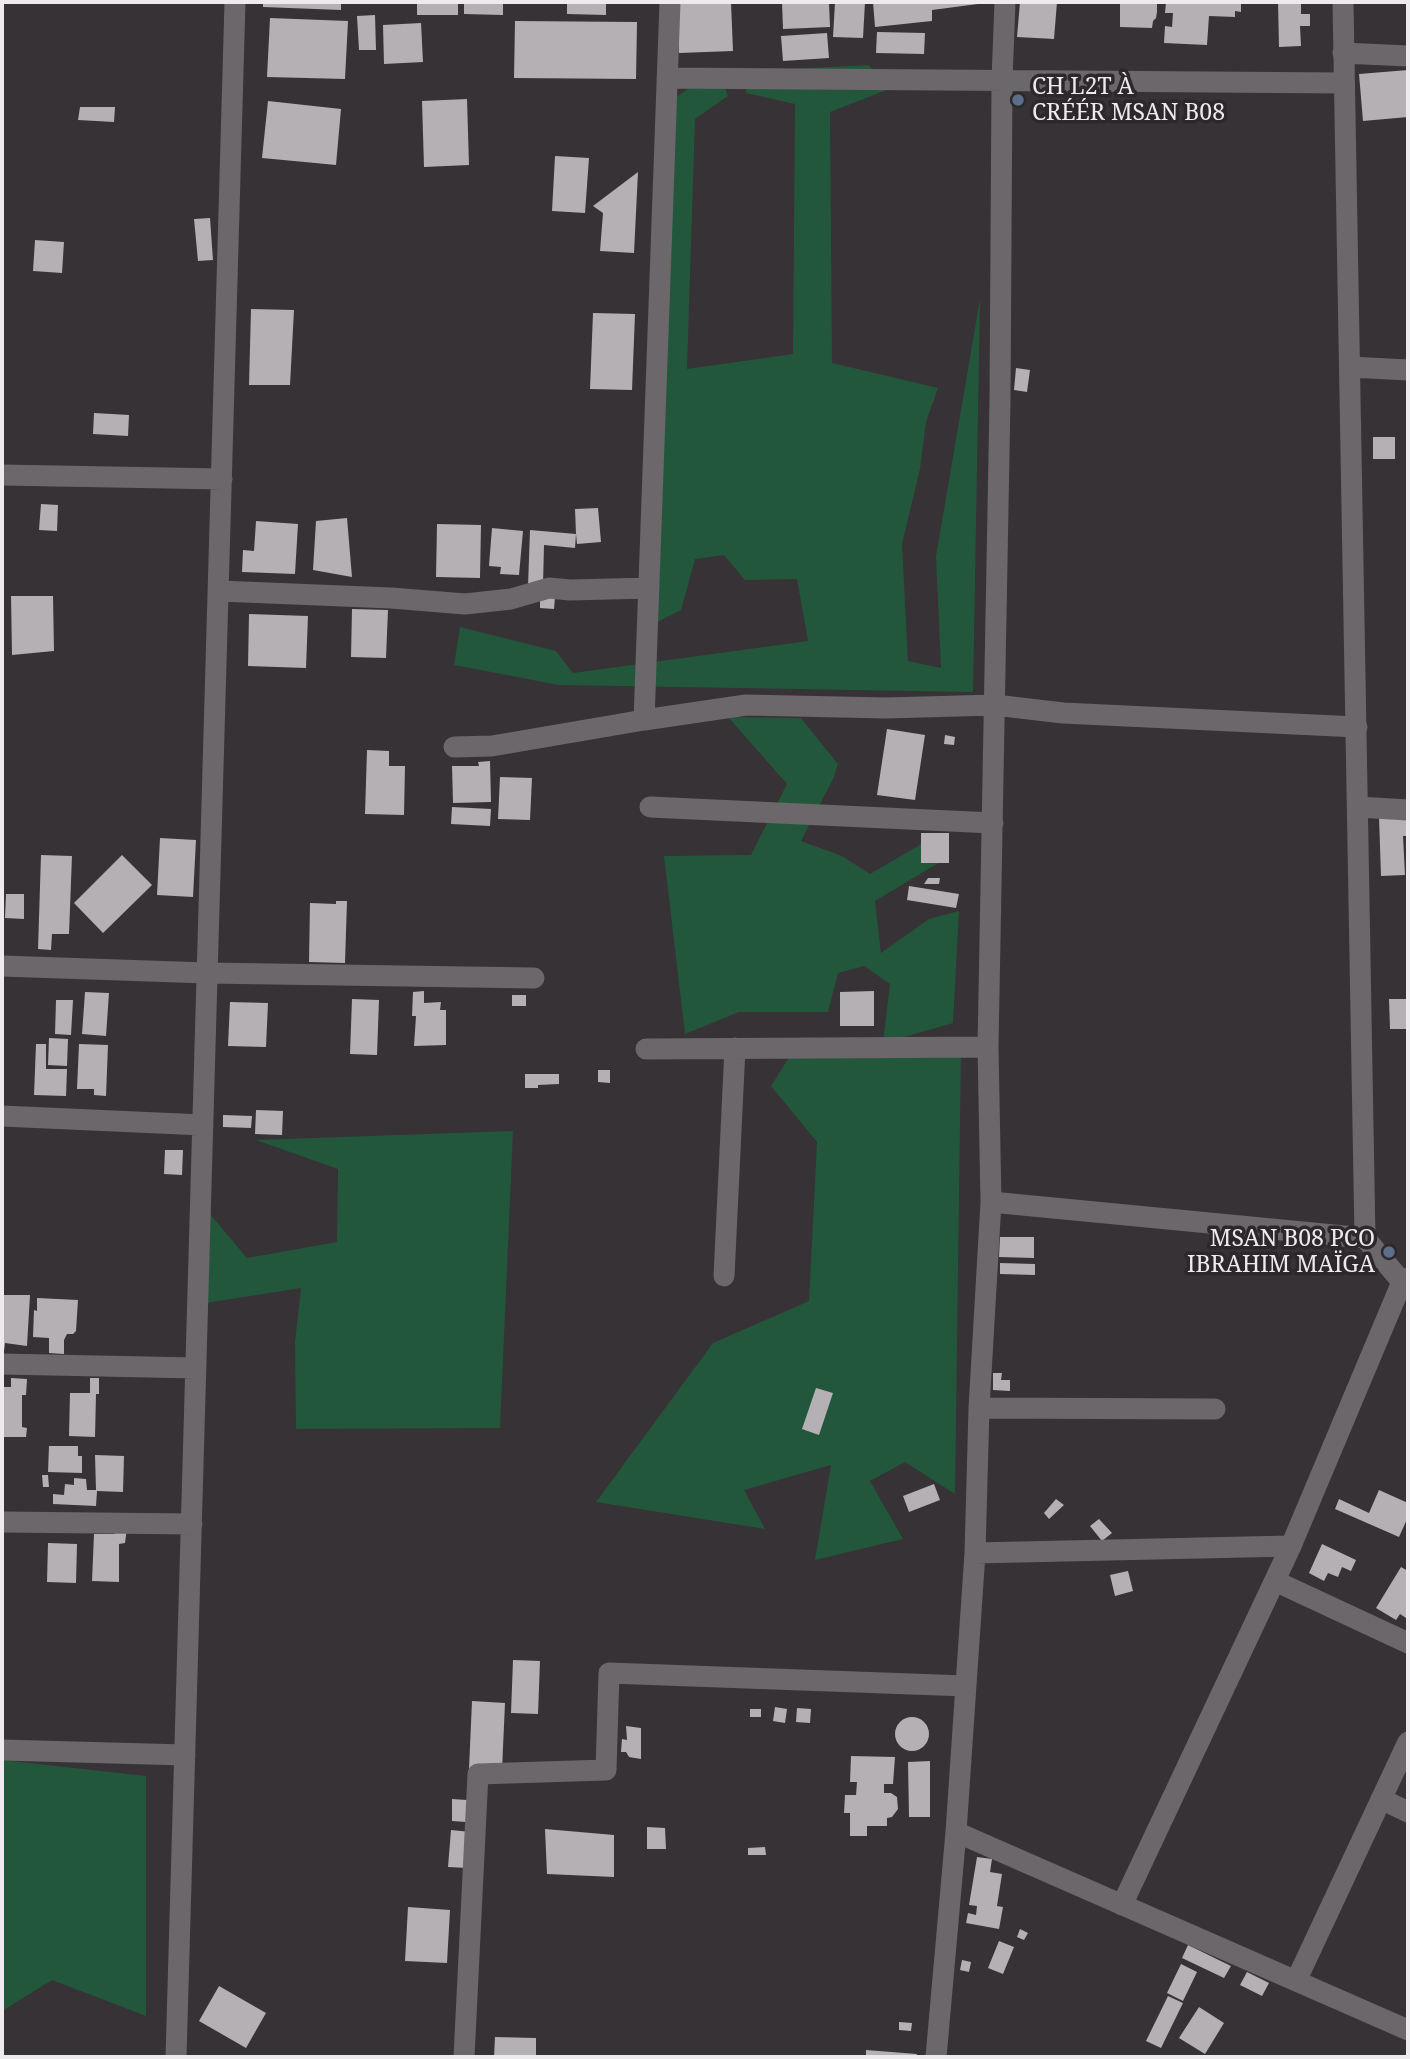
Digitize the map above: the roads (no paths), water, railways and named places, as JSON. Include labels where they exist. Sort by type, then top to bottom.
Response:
[{"type":"street","points":[[176,2057],[235,2]]},
{"type":"street","points":[[644,720],[670,2]]},
{"type":"street","points":[[936,2057],[956,1832],[975,1553],[979,1408],[992,1202],[988,1048],[1005,2]]},
{"type":"street","points":[[1342,2],[1365,1238]]},
{"type":"street","points":[[1343,53],[1408,56]]},
{"type":"street","points":[[667,78],[1344,83]]},
{"type":"street","points":[[1350,367],[1408,370]]},
{"type":"street","points":[[2,475],[222,479]]},
{"type":"street","points":[[219,592],[391,598],[465,604],[511,599],[549,588],[649,588]]},
{"type":"street","points":[[454,747],[492,746],[746,705],[886,708],[995,705],[1063,713],[1357,727]]},
{"type":"street","points":[[650,807],[993,823]]},
{"type":"street","points":[[1358,807],[1408,810]]},
{"type":"street","points":[[2,966],[207,973],[534,978]]},
{"type":"street","points":[[724,1276],[735,1048]]},
{"type":"street","points":[[646,1049],[988,1048]]},
{"type":"street","points":[[2,1116],[203,1125]]},
{"type":"street","points":[[992,1202],[1365,1238],[1406,1281],[1291,1546],[1122,1905]]},
{"type":"street","points":[[2,1363],[196,1368]]},
{"type":"street","points":[[979,1408],[1215,1409]]},
{"type":"street","points":[[2,1522],[192,1524]]},
{"type":"street","points":[[975,1553],[1291,1546]]},
{"type":"street","points":[[1275,1581],[1408,1643]]},
{"type":"street","points":[[464,2057],[478,1774],[606,1770],[609,1673],[966,1686]]},
{"type":"street","points":[[1296,1981],[1408,1742]]},
{"type":"street","points":[[2,1750],[185,1755]]},
{"type":"street","points":[[1381,1799],[1408,1812]]},
{"type":"street","points":[[956,1832],[1408,2030]]},
{"type":"place","name":"CH L2T À CRÉÉR MSAN B08","points":[[1018,100]]},
{"type":"place","name":"MSAN B08 PCO IBRAHIM MAÏGA","points":[[1389,1252]]}]
